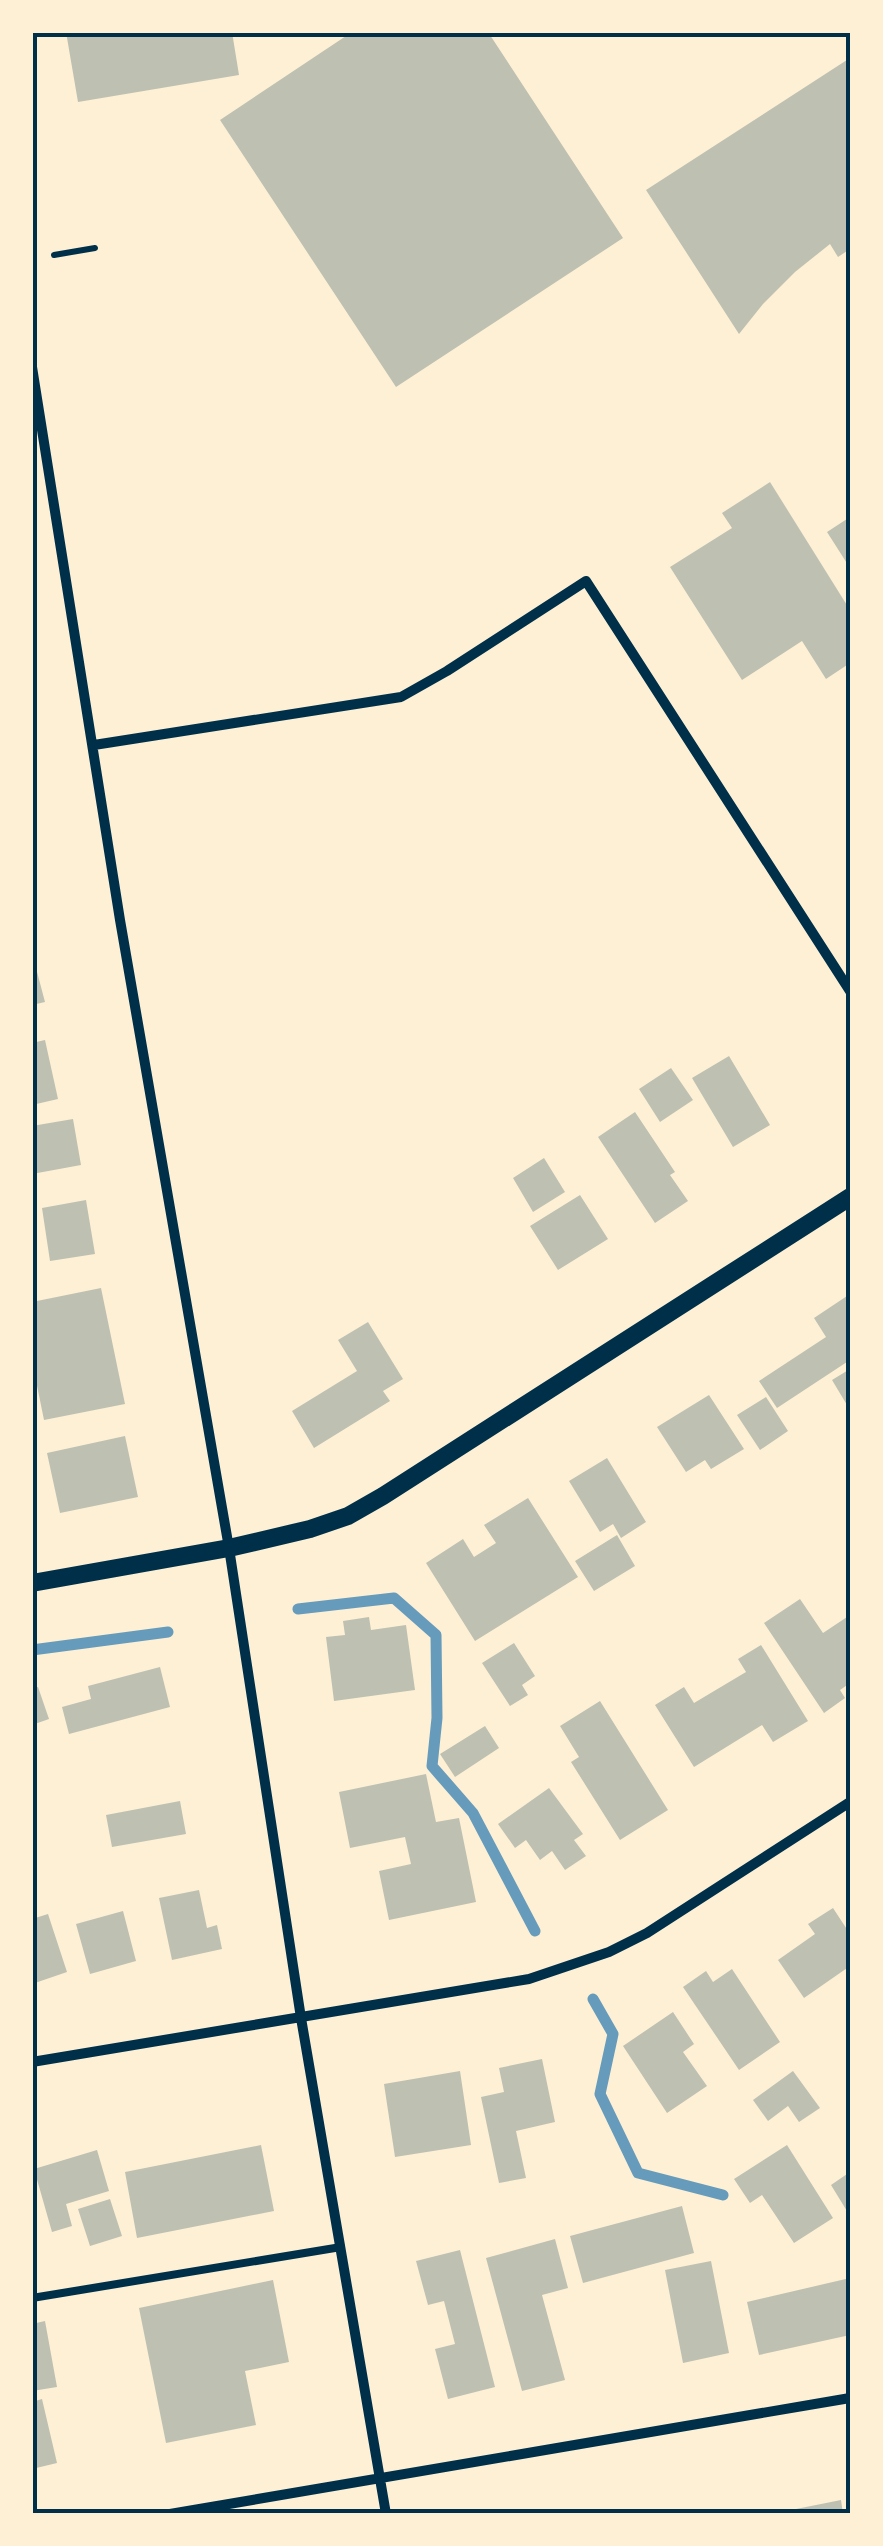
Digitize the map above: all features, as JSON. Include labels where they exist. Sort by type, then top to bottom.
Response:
[{"type":"street","points":[[32,367],[120,920],[229,1548],[300,2018],[386,2514]]},
{"type":"street","points":[[94,745],[401,697],[586,581],[850,991]]},
{"type":"street","points":[[32,1583],[229,1548],[348,1516],[850,1197]]},
{"type":"street","points":[[32,2062],[529,1979],[609,1952],[647,1933],[850,1802]]},
{"type":"street","points":[[170,2514],[850,2398]]},
{"type":"lane","points":[[32,2298],[341,2248]]},
{"type":"path","points":[[54,255],[95,248]]},
{"type":"building","points":[[66,32],[232,32],[239,75],[78,102]]},
{"type":"building","points":[[352,32],[488,32],[623,238],[396,387],[220,120]]},
{"type":"building","points":[[850,58],[850,249],[838,257],[830,244],[795,272],[739,334],[646,190]]},
{"type":"building","points":[[770,482],[850,610],[850,663],[826,679],[802,641],[742,680],[670,567],[732,528],[722,513]]},
{"type":"building","points":[[850,517],[850,568],[827,532]]},
{"type":"building","points":[[32,953],[45,1002],[32,1005]]},
{"type":"building","points":[[45,1040],[58,1099],[32,1105],[32,1043]]},
{"type":"building","points":[[729,1056],[770,1125],[733,1147],[692,1078]]},
{"type":"building","points":[[671,1068],[693,1100],[660,1122],[639,1089]]},
{"type":"building","points":[[635,1112],[675,1172],[670,1175],[688,1201],[655,1223],[598,1137]]},
{"type":"building","points":[[73,1119],[81,1165],[32,1174],[32,1126]]},
{"type":"building","points":[[544,1158],[565,1192],[533,1212],[513,1178]]},
{"type":"building","points":[[580,1195],[608,1239],[558,1270],[530,1226]]},
{"type":"building","points":[[86,1200],[95,1254],[50,1261],[42,1208]]},
{"type":"building","points":[[101,1288],[125,1404],[44,1420],[32,1361],[32,1302]]},
{"type":"building","points":[[850,1294],[850,1360],[777,1408],[759,1381],[826,1337],[814,1318]]},
{"type":"building","points":[[368,1322],[403,1379],[383,1391],[390,1401],[314,1448],[292,1411],[357,1371],[338,1340]]},
{"type":"building","points":[[850,1369],[850,1410],[832,1380]]},
{"type":"building","points":[[709,1395],[744,1449],[711,1469],[705,1460],[686,1472],[657,1427]]},
{"type":"building","points":[[766,1397],[788,1431],[760,1450],[737,1415]]},
{"type":"building","points":[[125,1436],[138,1497],[60,1513],[47,1453]]},
{"type":"building","points":[[607,1458],[646,1522],[621,1538],[613,1524],[600,1532],[569,1481]]},
{"type":"building","points":[[528,1498],[578,1577],[475,1641],[426,1563],[463,1539],[474,1557],[496,1543],[484,1525]]},
{"type":"building","points":[[617,1535],[635,1566],[594,1591],[575,1561]]},
{"type":"building","points":[[800,1599],[823,1633],[850,1615],[850,1683],[840,1690],[845,1698],[824,1713],[764,1623]]},
{"type":"building","points":[[369,1617],[371,1630],[406,1625],[415,1690],[334,1701],[326,1637],[345,1635],[343,1621]]},
{"type":"building","points":[[514,1643],[535,1676],[522,1685],[528,1695],[510,1706],[482,1663]]},
{"type":"building","points":[[761,1645],[808,1721],[773,1742],[762,1725],[694,1767],[655,1705],[684,1687],[694,1703],[746,1672],[738,1659]]},
{"type":"building","points":[[160,1667],[170,1707],[69,1734],[62,1707],[91,1699],[88,1686]]},
{"type":"building","points":[[38,1687],[49,1719],[32,1725],[32,1689]]},
{"type":"building","points":[[600,1701],[668,1810],[620,1840],[571,1762],[579,1757],[560,1726]]},
{"type":"building","points":[[485,1726],[499,1748],[455,1777],[440,1754]]},
{"type":"building","points":[[426,1774],[436,1822],[459,1818],[476,1902],[389,1920],[379,1871],[411,1864],[405,1837],[350,1848],[339,1792]]},
{"type":"building","points":[[549,1788],[583,1834],[574,1840],[586,1856],[565,1870],[552,1851],[540,1860],[526,1840],[515,1848],[498,1824]]},
{"type":"building","points":[[180,1801],[186,1834],[112,1847],[106,1815]]},
{"type":"building","points":[[199,1890],[207,1928],[217,1925],[222,1949],[172,1960],[159,1898]]},
{"type":"building","points":[[833,1908],[850,1934],[850,1966],[804,1998],[778,1960],[815,1934],[808,1924]]},
{"type":"building","points":[[123,1911],[136,1961],[90,1974],[76,1924]]},
{"type":"building","points":[[48,1914],[67,1972],[32,1984],[32,1919]]},
{"type":"building","points":[[732,1969],[780,2042],[739,2070],[683,1987],[706,1971],[713,1982]]},
{"type":"building","points":[[673,2012],[694,2044],[683,2052],[707,2086],[667,2113],[623,2046]]},
{"type":"building","points":[[542,2059],[555,2122],[516,2131],[526,2178],[499,2183],[481,2097],[504,2092],[499,2068]]},
{"type":"building","points":[[460,2071],[471,2145],[395,2157],[384,2084]]},
{"type":"building","points":[[793,2071],[820,2108],[799,2122],[788,2106],[768,2121],[753,2100]]},
{"type":"building","points":[[261,2145],[274,2211],[137,2238],[125,2172]]},
{"type":"building","points":[[787,2145],[833,2218],[794,2243],[762,2195],[750,2203],[734,2179]]},
{"type":"building","points":[[97,2150],[109,2191],[66,2204],[72,2226],[52,2232],[34,2169]]},
{"type":"building","points":[[850,2172],[850,2216],[831,2185]]},
{"type":"building","points":[[110,2199],[122,2236],[90,2246],[78,2209]]},
{"type":"building","points":[[682,2206],[694,2253],[583,2283],[570,2236]]},
{"type":"building","points":[[555,2239],[568,2288],[542,2295],[565,2380],[522,2391],[486,2258]]},
{"type":"building","points":[[460,2250],[495,2387],[448,2399],[435,2349],[455,2344],[444,2301],[428,2305],[416,2261]]},
{"type":"building","points":[[711,2261],[729,2353],[683,2363],[665,2270]]},
{"type":"building","points":[[850,2278],[850,2335],[759,2355],[747,2302]]},
{"type":"building","points":[[273,2280],[289,2362],[245,2371],[256,2425],[166,2443],[139,2308]]},
{"type":"building","points":[[45,2321],[57,2387],[32,2391],[32,2324]]},
{"type":"building","points":[[42,2399],[57,2463],[32,2469],[32,2402]]},
{"type":"building","points":[[841,2500],[843,2514],[781,2512]]},
{"type":"waterway","points":[[298,1609],[394,1598],[436,1635],[437,1718],[432,1766],[473,1813],[535,1931]]},
{"type":"waterway","points":[[32,1650],[168,1632]]},
{"type":"waterway","points":[[593,1999],[613,2034],[600,2094],[638,2173],[723,2195]]}]
